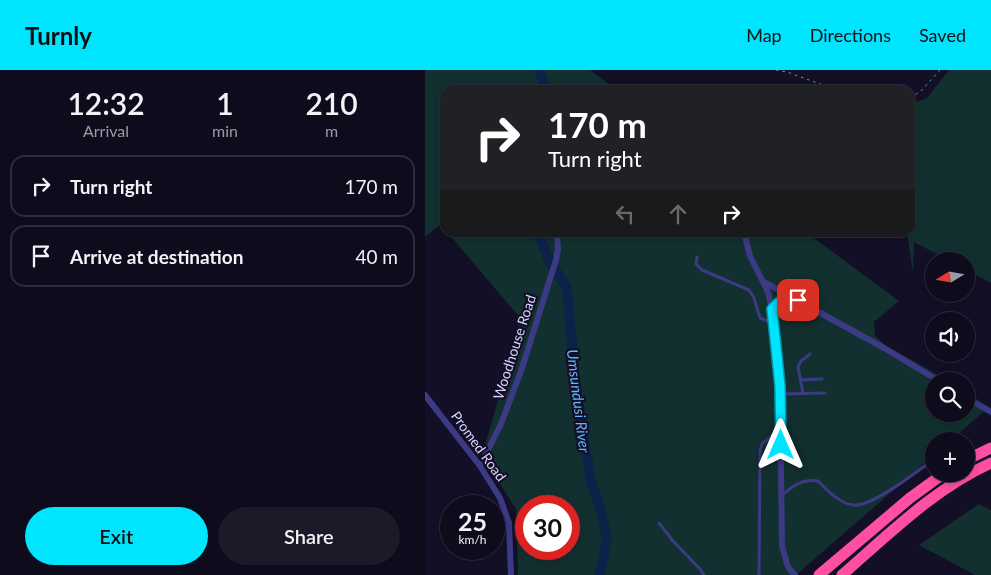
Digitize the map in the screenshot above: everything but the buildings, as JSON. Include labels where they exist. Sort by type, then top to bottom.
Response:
[{"type":"highway","points":[[975,456],[991,448]]},
{"type":"highway","points":[[842,575],[919,509],[954,484],[991,463]]},
{"type":"highway","points":[[819,575],[910,498],[932,482]]},
{"type":"street","name":"Woodhouse Road","points":[[481,466],[501,424],[522,368],[556,260],[557,237]]},
{"type":"street","points":[[745,237],[757,271],[764,282],[772,309],[780,394],[782,546],[788,567],[795,575]]},
{"type":"street","points":[[764,282],[925,373]]},
{"type":"street","points":[[772,309],[789,296]]},
{"type":"street","name":"Promed Road","points":[[425,395],[481,466],[500,498],[509,523],[511,575]]},
{"type":"street","points":[[975,403],[991,412]]},
{"type":"lane","points":[[697,258],[696,264],[702,270],[752,293],[760,318],[774,323]]},
{"type":"lane","points":[[803,394],[799,364],[810,354]]},
{"type":"lane","points":[[800,380],[822,379]]},
{"type":"lane","points":[[780,394],[825,393]]},
{"type":"lane","points":[[759,575],[760,451],[762,444],[780,428]]},
{"type":"lane","points":[[781,496],[799,483],[813,480],[818,481],[842,501],[856,506],[874,499],[910,477],[925,465]]},
{"type":"lane","points":[[659,523],[704,575]]},
{"type":"path","points":[[776,70],[823,85]]},
{"type":"path","points":[[915,95],[921,91],[939,70]]},
{"type":"green space","points":[[425,70],[590,70],[610,85],[440,85],[440,225],[425,237]]},
{"type":"green space","points":[[949,70],[991,70],[991,283],[975,275],[975,252],[933,252],[914,242],[913,273],[908,237],[915,237],[915,102],[927,98]]},
{"type":"green space","points":[[451,237],[812,237],[899,301],[874,322],[875,336],[885,345],[933,372],[925,372],[925,422],[972,422],[960,432],[925,432],[925,463],[796,575],[518,575],[518,560],[580,560],[580,495],[515,495],[515,507],[482,456],[521,319]]},
{"type":"green space","points":[[975,398],[989,407],[975,419]]},
{"type":"green space","points":[[979,504],[991,510],[991,575],[975,575],[919,545]]},
{"type":"waterway","name":"Umsundusi River","points":[[539,70],[544,85]]},
{"type":"waterway","name":"Umsundusi River","points":[[539,237],[550,262],[567,288],[575,381],[591,483],[599,504],[607,537],[600,575]]},
{"type":"route","points":[[781,445],[780,386],[777,342],[772,309],[783,298],[789,296],[798,300]]}]
